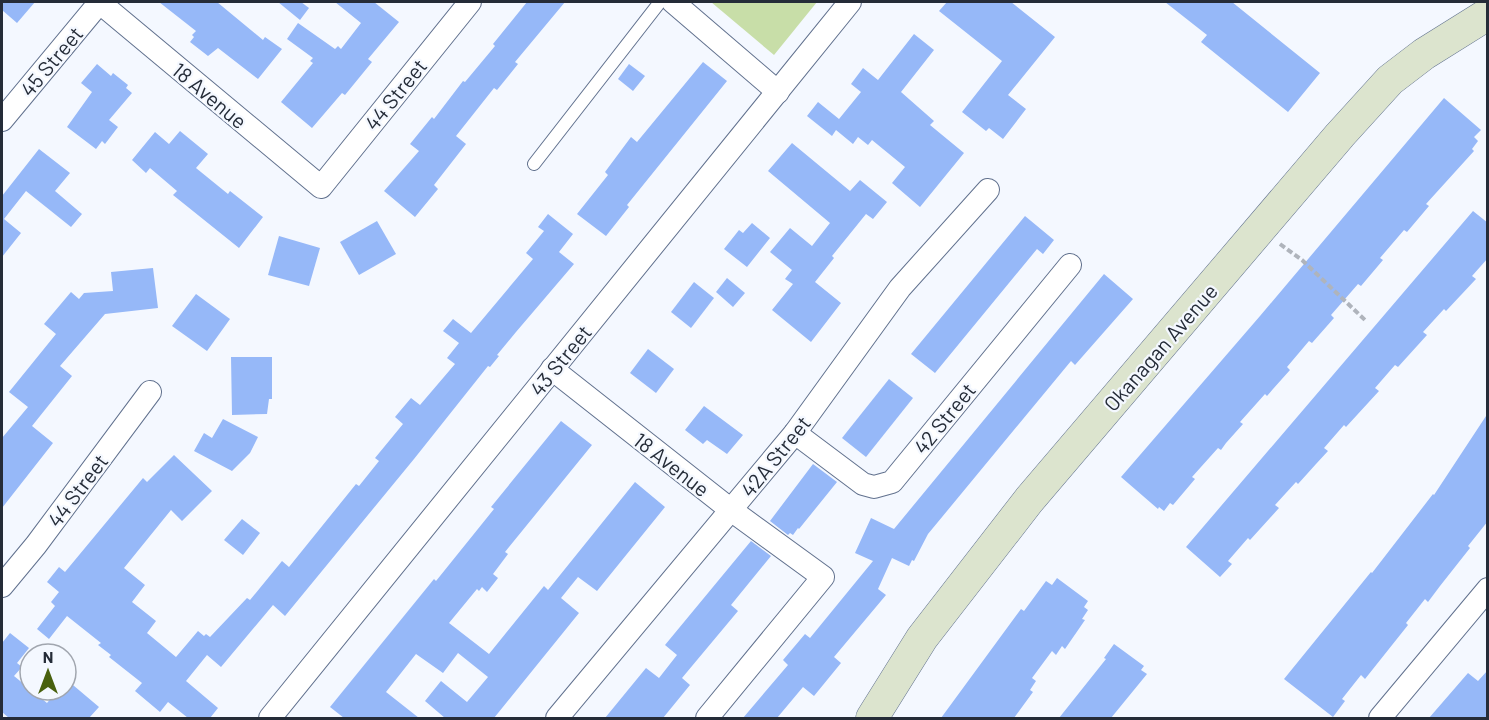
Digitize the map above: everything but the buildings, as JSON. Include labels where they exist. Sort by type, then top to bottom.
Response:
[{"type":"street","name":"18 Avenue","points":[[100,2],[321,187]]},
{"type":"street","name":"45 Street","points":[[2,120],[100,2]]},
{"type":"street","name":"44 Street","points":[[321,187],[470,2]]},
{"type":"street","points":[[673,2],[778,92]]},
{"type":"street","name":"43 Street","points":[[281,714],[552,369],[850,2]]},
{"type":"street","name":"Okanagan Avenue","points":[[872,718],[922,638],[1029,500],[1340,135],[1390,80],[1424,54],[1488,14]]},
{"type":"street","name":"42A Street","points":[[557,718],[795,433],[900,288],[988,190]]},
{"type":"street","name":"42 Street","points":[[795,433],[862,484],[874,487],[892,482],[1070,265]]},
{"type":"street","name":"18 Avenue","points":[[552,369],[731,510],[823,577],[707,718]]},
{"type":"street","name":"44 Street","points":[[2,586],[36,545],[150,392]]},
{"type":"street","points":[[1380,718],[1488,589]]},
{"type":"lane","points":[[534,164],[660,2]]},
{"type":"path","points":[[1260,230],[1302,260],[1365,320]]},
{"type":"green space","points":[[711,2],[817,2],[774,55]]}]
